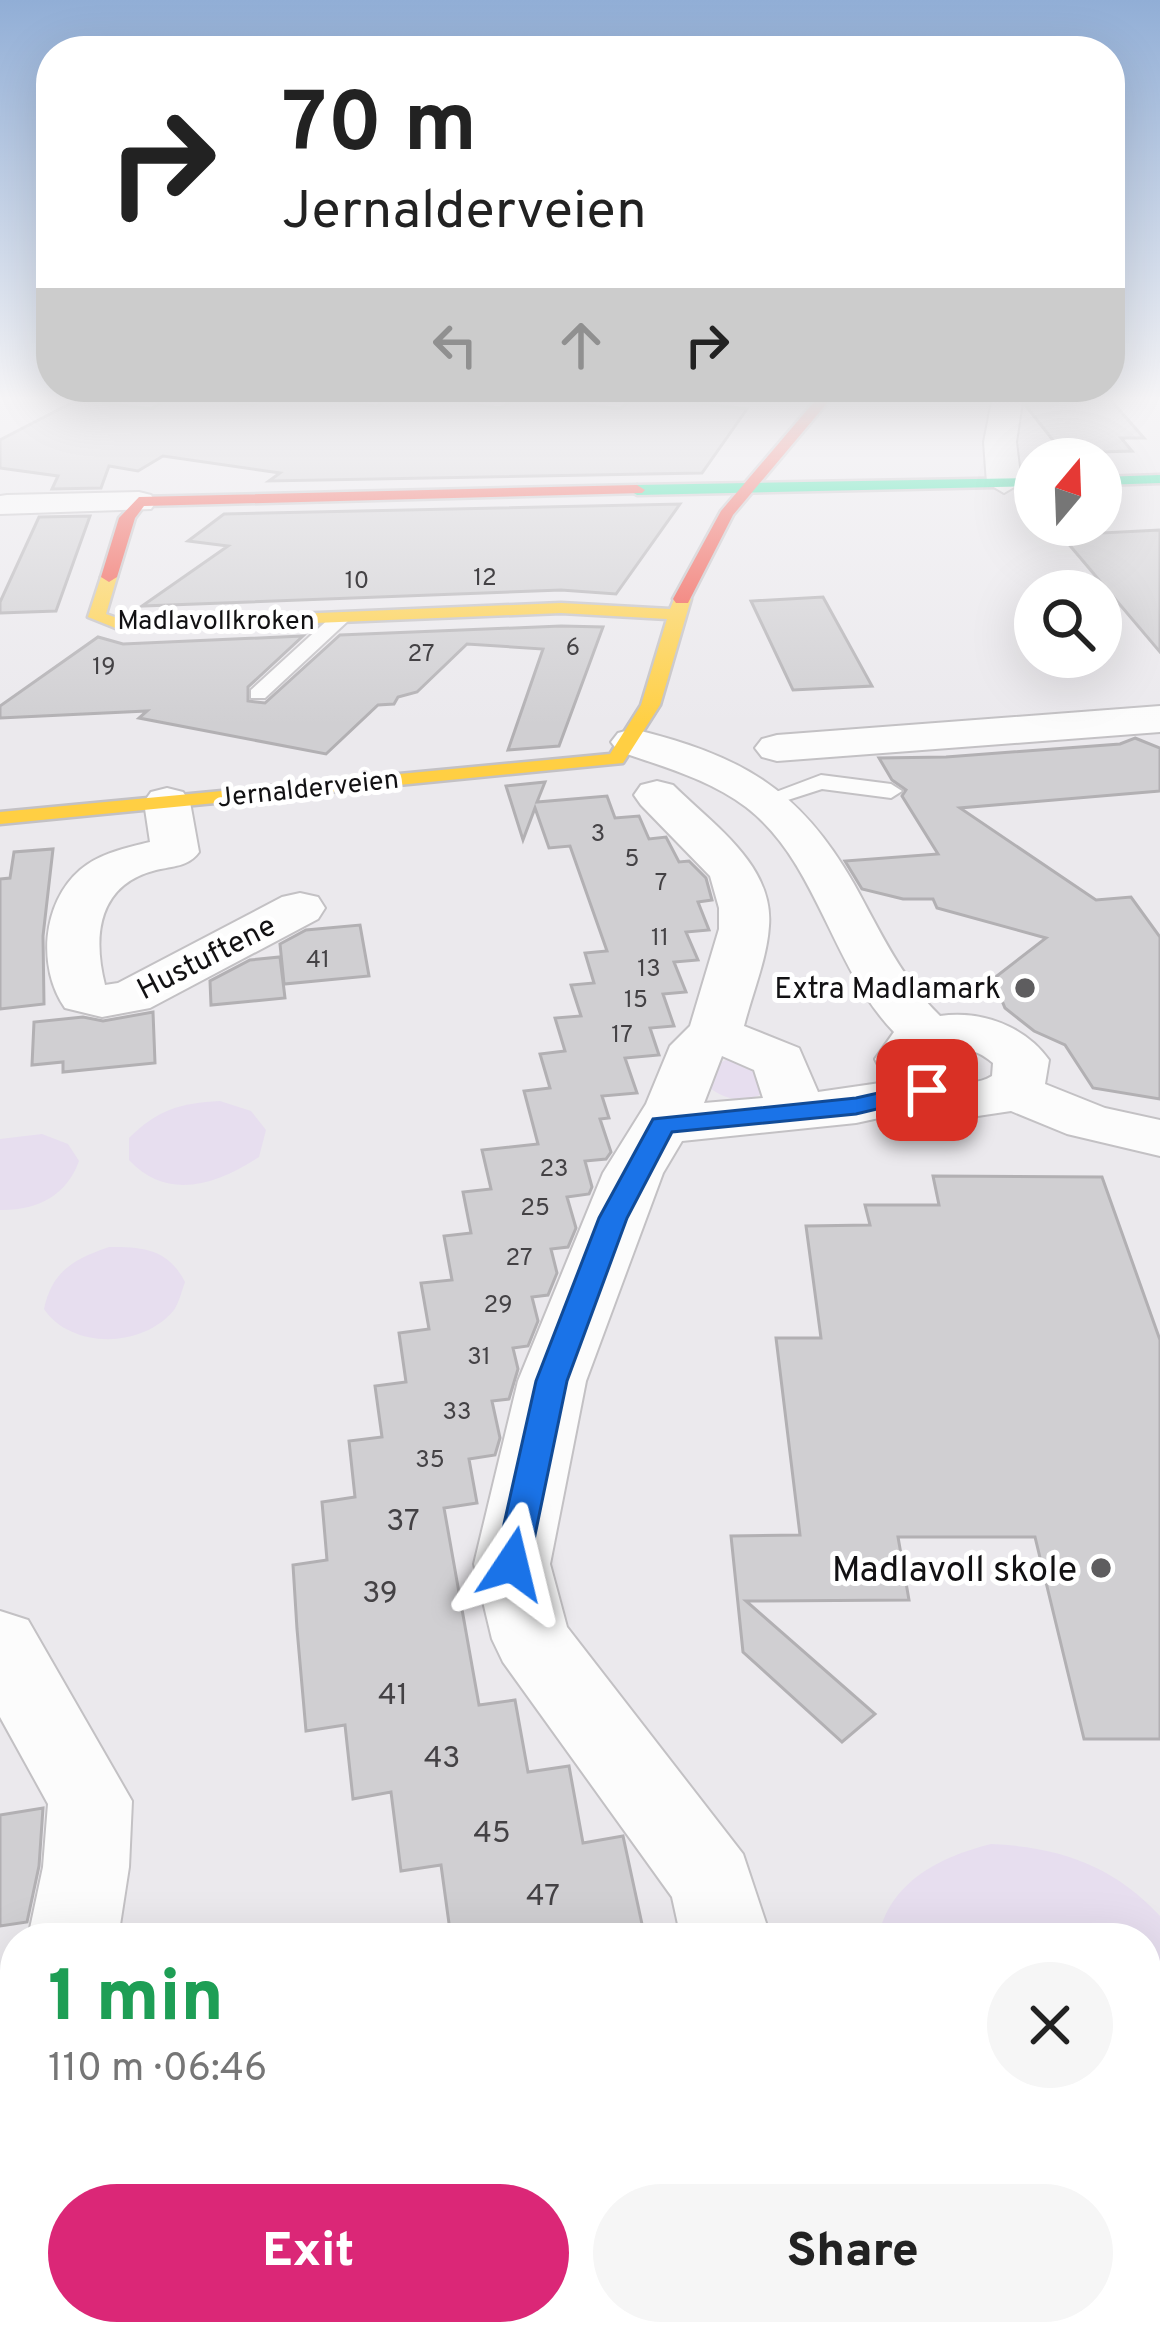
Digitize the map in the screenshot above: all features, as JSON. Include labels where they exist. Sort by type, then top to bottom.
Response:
[{"type":"street","name":"Madlavollkroken","points":[[137,505],[127,518],[97,616],[123,626],[561,608],[676,614]]},
{"type":"street","points":[[626,750],[676,614],[732,505]]},
{"type":"street","points":[[777,748],[1160,719]]},
{"type":"street","name":"Jernalderveien","points":[[0,818],[626,750],[717,776],[766,800],[798,837],[928,1062]]},
{"type":"street","points":[[657,795],[734,872],[744,908],[744,929],[715,1034],[698,1046],[663,1125],[613,1218],[551,1381],[512,1564],[531,1639],[712,1882],[722,1923]]},
{"type":"street","name":"Hustuftene","points":[[167,802],[175,852],[146,856],[96,882],[79,897],[72,921],[76,973],[85,997],[102,1001],[131,998],[300,908]]},
{"type":"street","points":[[663,1125],[856,1106],[928,1062],[964,1031],[1006,1045],[1021,1060],[1024,1071],[1013,1091],[1088,1122],[1160,1138]]},
{"type":"street","points":[[715,1034],[779,1060],[796,1112]]},
{"type":"street","points":[[0,1642],[90,1801],[86,1867],[76,1923]]},
{"type":"lane","name":"Madlavollkroken","points":[[258,694],[339,620]]},
{"type":"lane","points":[[766,800],[821,782],[891,790]]},
{"type":"shaded area","points":[[744,1060],[773,1086],[742,1099],[718,1093],[710,1088],[713,1066]]},
{"type":"shaded area","points":[[220,1101],[251,1111],[266,1130],[259,1157],[210,1181],[176,1185],[144,1173],[129,1160],[129,1138],[149,1121],[181,1106]]},
{"type":"shaded area","points":[[42,1134],[68,1144],[79,1161],[74,1173],[49,1199],[26,1208],[0,1210],[0,1139]]},
{"type":"shaded area","points":[[109,1247],[144,1249],[163,1256],[185,1282],[177,1304],[160,1323],[126,1337],[107,1339],[71,1332],[44,1309],[48,1296],[66,1268]]},
{"type":"shaded area","points":[[991,1844],[1062,1855],[1123,1884],[1160,1916],[1160,1923],[882,1923],[906,1887],[954,1856]]},
{"type":"building","points":[[679,505],[616,594],[561,590],[142,606],[228,546],[188,541],[224,514]]},
{"type":"building","points":[[90,516],[56,611],[0,613],[0,602],[39,517]]},
{"type":"building","points":[[1160,530],[1160,652],[1122,607],[1122,570],[1091,570],[1070,546],[1122,546],[1122,532]]},
{"type":"building","points":[[823,597],[872,686],[793,690],[751,601]]},
{"type":"building","points":[[603,627],[559,746],[508,750],[543,649],[467,644],[417,692],[398,697],[394,704],[378,705],[326,754],[139,718],[147,711],[0,718],[0,706],[98,637],[123,644],[303,636],[248,687],[248,701],[265,703],[340,635]]},
{"type":"building","points":[[1135,738],[1160,748],[1160,791],[960,808],[1096,900],[1131,897],[1160,937],[1160,1099],[1093,1088],[1065,1045],[1034,1031],[1005,1008],[993,979],[1046,938],[937,908],[933,899],[903,899],[862,889],[845,861],[938,854],[902,796],[906,790],[892,780],[879,758],[1120,744]]},
{"type":"building","points":[[545,782],[537,802],[607,796],[615,818],[639,816],[649,839],[666,837],[679,862],[689,861],[706,878],[712,900],[698,902],[709,930],[686,932],[698,960],[674,962],[686,992],[663,994],[674,1026],[650,1028],[659,1055],[625,1058],[637,1093],[602,1096],[609,1118],[600,1119],[611,1152],[606,1159],[585,1161],[592,1187],[589,1194],[567,1197],[576,1228],[568,1247],[551,1249],[557,1273],[548,1295],[532,1297],[538,1321],[528,1346],[513,1348],[518,1369],[509,1399],[492,1401],[500,1438],[495,1455],[469,1459],[477,1503],[444,1508],[479,1705],[515,1700],[528,1772],[569,1766],[583,1843],[623,1836],[642,1923],[449,1923],[441,1865],[401,1871],[391,1792],[353,1799],[345,1725],[306,1731],[293,1565],[327,1560],[322,1502],[355,1497],[349,1441],[382,1437],[375,1386],[406,1382],[399,1333],[429,1329],[421,1283],[452,1280],[444,1236],[471,1233],[463,1192],[491,1189],[482,1150],[538,1144],[524,1091],[550,1088],[540,1054],[565,1051],[555,1018],[581,1016],[571,985],[594,983],[585,953],[607,951],[570,846],[549,848],[535,808],[523,840],[506,786]]},
{"type":"building","points":[[53,849],[43,936],[44,1004],[0,1009],[0,879],[10,878],[14,852]]},
{"type":"building","points":[[360,925],[369,976],[284,984],[280,944],[306,930]]},
{"type":"building","points":[[280,957],[285,998],[211,1005],[210,981],[250,960]]},
{"type":"building","points":[[153,1012],[155,1063],[63,1072],[63,1062],[32,1065],[34,1022],[83,1017],[103,1021]]},
{"type":"building","name":"Madlavoll skole","points":[[933,1176],[1102,1177],[1160,1340],[1160,1739],[1084,1739],[1035,1537],[898,1537],[909,1600],[746,1601],[875,1714],[842,1742],[743,1652],[731,1536],[800,1535],[776,1338],[821,1338],[806,1226],[870,1225],[865,1205],[939,1205]]},
{"type":"building","points":[[43,1808],[39,1866],[27,1922],[0,1923],[0,1815]]},
{"type":"traffic: slow","points":[[109,577],[97,617],[123,626],[561,608],[676,614]]},
{"type":"traffic: slow","points":[[0,818],[616,759],[650,705],[682,599]]},
{"type":"traffic: jam","points":[[109,577],[127,518],[136,505]]},
{"type":"traffic: jam","points":[[682,599],[733,505]]},
{"type":"place","name":"Extra Madlamark","points":[[1025,988]]},
{"type":"place","name":"Madlavoll skole","points":[[1101,1568]]},
{"type":"route","points":[[512,1564],[551,1381],[613,1218],[633,1173],[663,1125],[856,1106],[927,1090]]}]
